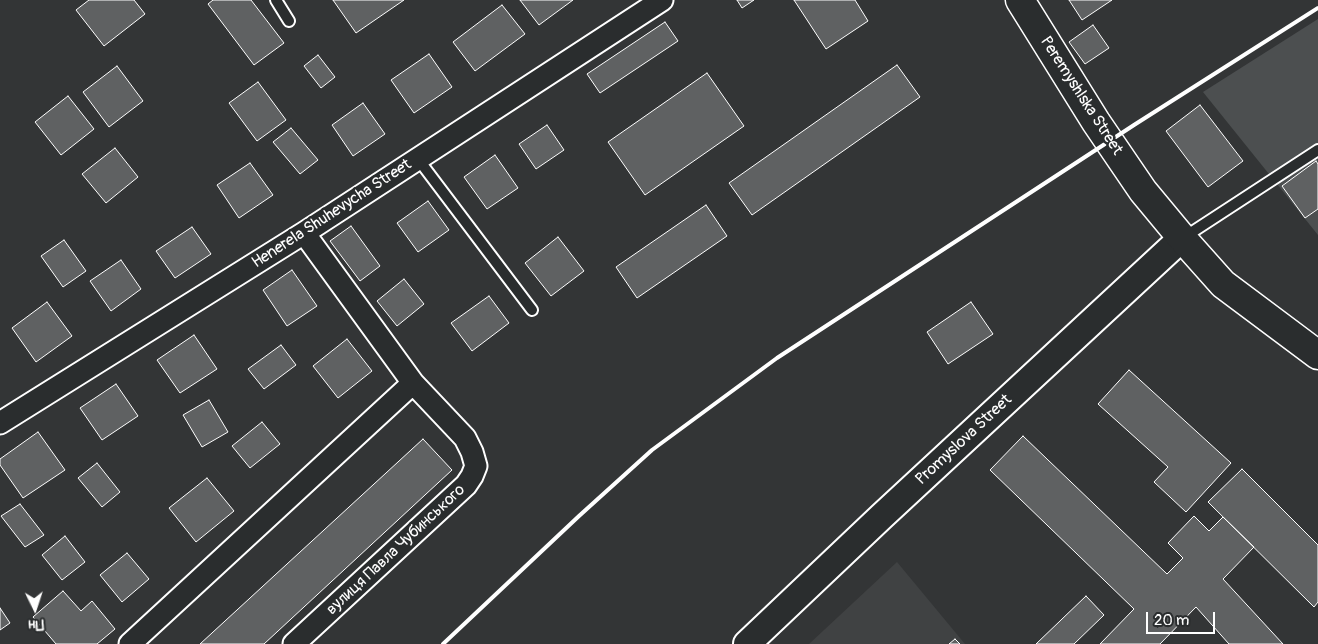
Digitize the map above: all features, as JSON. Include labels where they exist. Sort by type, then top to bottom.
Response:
[{"type":"main road","name":"Peremyshlska Street","points":[[1020,0],[1096,122],[1143,191],[1182,238],[1223,284],[1318,355]]},
{"type":"street","name":"Henerela Shuhevycha Street","points":[[0,423],[304,234],[662,0]]},
{"type":"street","name":"вулиця Павла Чубинського","points":[[294,644],[466,485],[476,466],[465,438],[413,383],[304,234]]},
{"type":"street","name":"Promyslova Street","points":[[747,644],[1182,238]]},
{"type":"street","points":[[130,644],[413,383]]},
{"type":"lane","points":[[276,0],[288,21]]},
{"type":"lane","points":[[1182,238],[1318,150]]},
{"type":"lane","points":[[418,159],[532,310]]},
{"type":"shaded area","points":[[1318,19],[1318,235],[1203,92]]},
{"type":"shaded area","points":[[897,562],[965,644],[809,644]]},
{"type":"building","points":[[89,0],[134,0],[145,14],[104,46],[76,10]]},
{"type":"building","points":[[213,0],[251,0],[284,43],[254,65],[208,4]]},
{"type":"building","points":[[333,0],[404,0],[356,33]]},
{"type":"building","points":[[520,0],[573,0],[539,25]]},
{"type":"building","points":[[737,0],[754,0],[742,8]]},
{"type":"building","points":[[794,0],[855,0],[868,21],[826,49]]},
{"type":"building","points":[[1069,0],[1112,0],[1082,20]]},
{"type":"building","points":[[502,5],[525,34],[475,71],[453,42]]},
{"type":"building","points":[[665,22],[678,41],[600,93],[587,74]]},
{"type":"building","points":[[1093,25],[1109,48],[1085,64],[1069,42]]},
{"type":"building","points":[[429,54],[452,87],[414,113],[391,80]]},
{"type":"building","points":[[318,55],[335,77],[321,88],[304,66]]},
{"type":"building","points":[[897,65],[920,97],[752,215],[729,183]]},
{"type":"building","points":[[117,66],[143,101],[109,127],[83,92]]},
{"type":"building","points":[[707,73],[744,126],[645,195],[608,142]]},
{"type":"building","points":[[258,82],[286,120],[257,141],[229,103]]},
{"type":"building","points":[[68,96],[94,129],[61,155],[35,122]]},
{"type":"building","points":[[363,103],[385,134],[353,156],[332,125]]},
{"type":"building","points":[[1200,105],[1243,161],[1208,187],[1166,131]]},
{"type":"building","points":[[547,125],[564,150],[536,169],[519,144]]},
{"type":"building","points":[[291,128],[318,160],[300,174],[273,142]]},
{"type":"building","points":[[115,148],[138,177],[106,203],[82,174]]},
{"type":"building","points":[[495,155],[518,188],[487,209],[464,177]]},
{"type":"building","points":[[1316,161],[1318,164],[1318,209],[1305,218],[1282,186]]},
{"type":"building","points":[[250,163],[273,195],[239,218],[217,185]]},
{"type":"building","points":[[428,201],[449,230],[418,252],[397,223]]},
{"type":"building","points":[[706,205],[727,236],[637,298],[616,267]]},
{"type":"building","points":[[351,226],[380,266],[360,281],[330,241]]},
{"type":"building","points":[[192,227],[211,254],[175,278],[156,251]]},
{"type":"building","points":[[558,237],[584,271],[551,296],[525,263]]},
{"type":"building","points":[[64,240],[86,271],[63,287],[41,256]]},
{"type":"building","points":[[121,260],[141,289],[111,311],[90,281]]},
{"type":"building","points":[[292,270],[317,306],[287,326],[263,290]]},
{"type":"building","points":[[404,279],[424,304],[397,326],[377,301]]},
{"type":"building","points":[[489,296],[509,323],[472,351],[451,323]]},
{"type":"building","points":[[47,302],[72,336],[36,362],[12,328]]},
{"type":"building","points":[[971,302],[993,334],[948,364],[927,332]]},
{"type":"building","points":[[194,335],[217,369],[180,393],[157,360]]},
{"type":"building","points":[[347,339],[372,371],[338,398],[313,366]]},
{"type":"building","points":[[281,345],[296,365],[264,389],[248,369]]},
{"type":"building","points":[[1129,370],[1231,463],[1186,512],[1154,482],[1168,467],[1098,404]]},
{"type":"building","points":[[116,384],[138,416],[102,440],[80,408]]},
{"type":"building","points":[[209,400],[228,432],[202,447],[183,415]]},
{"type":"building","points":[[262,422],[280,444],[250,468],[232,446]]},
{"type":"building","points":[[38,432],[65,470],[23,498],[0,465],[0,459]]},
{"type":"building","points":[[1023,436],[1167,574],[1183,558],[1168,543],[1194,516],[1209,531],[1223,517],[1254,547],[1223,579],[1283,644],[1229,644],[1196,607],[1160,644],[1100,644],[1134,609],[990,470]]},
{"type":"building","points":[[423,439],[452,470],[264,644],[200,644]]},
{"type":"building","points":[[97,463],[120,492],[102,507],[78,478]]},
{"type":"building","points":[[1242,469],[1318,545],[1318,602],[1314,607],[1208,502]]},
{"type":"building","points":[[207,478],[234,511],[196,542],[169,508]]},
{"type":"building","points":[[20,504],[44,535],[25,547],[1,516]]},
{"type":"building","points":[[65,536],[85,562],[62,580],[42,555]]},
{"type":"building","points":[[127,553],[149,579],[122,602],[100,575]]},
{"type":"building","points":[[63,591],[81,611],[92,601],[115,629],[97,644],[56,644],[33,617]]},
{"type":"building","points":[[1086,596],[1104,615],[1074,644],[1036,644]]},
{"type":"building","points":[[0,608],[10,623],[0,630]]},
{"type":"building","points":[[955,639],[960,644],[949,644]]},
{"type":"railway","points":[[443,644],[652,450],[777,358],[1134,125],[1318,8]]}]
